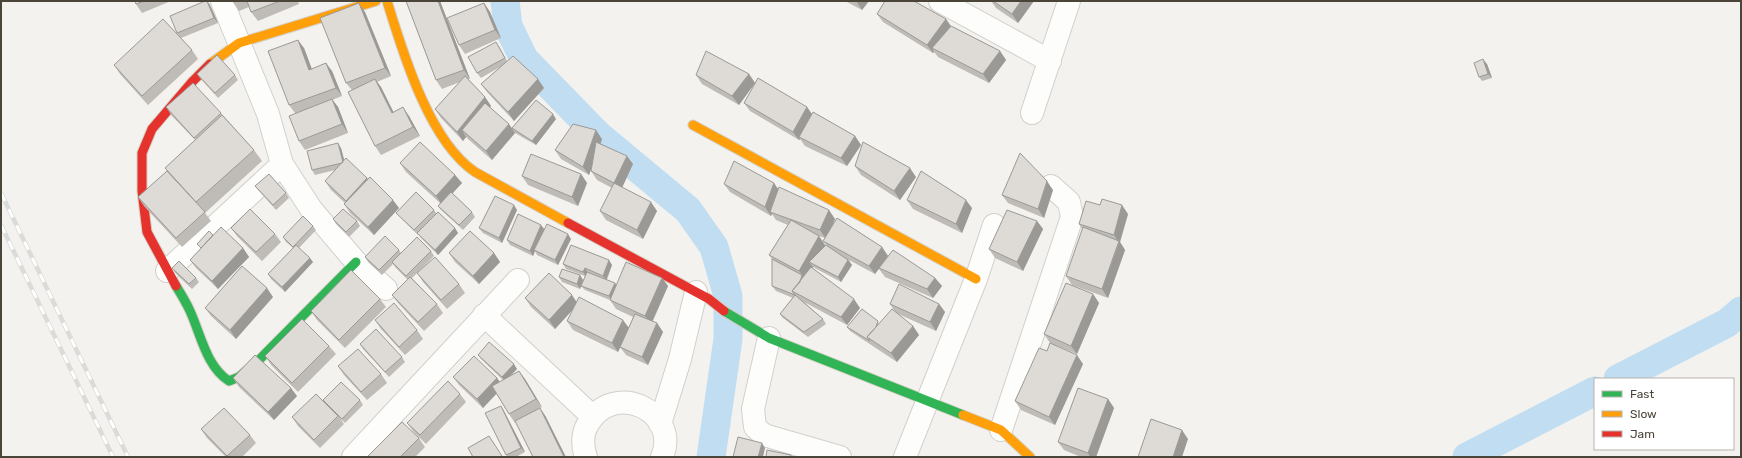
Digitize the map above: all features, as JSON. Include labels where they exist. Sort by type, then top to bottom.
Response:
[{"type":"street","points":[[222,1],[268,114],[282,164],[311,209],[356,262],[386,290]]},
{"type":"street","points":[[356,262],[258,361],[239,377],[229,381],[220,375],[210,360],[190,311],[147,232],[142,190],[142,153],[152,129],[192,82],[213,62],[239,43],[376,1]]},
{"type":"street","points":[[387,1],[406,60],[416,84],[445,140],[467,166],[492,182],[702,296],[733,317],[769,338],[1001,430],[1030,457]]},
{"type":"street","points":[[940,1],[1050,61]]},
{"type":"street","points":[[1032,113],[1069,1]]},
{"type":"street","points":[[693,125],[976,279]]},
{"type":"street","points":[[167,271],[282,164]]},
{"type":"street","points":[[1001,430],[1072,217],[1069,202],[1051,186]]},
{"type":"street","points":[[905,457],[976,279],[994,224]]},
{"type":"street","points":[[353,457],[518,280]]},
{"type":"street","points":[[660,424],[680,359],[702,296]]},
{"type":"street","points":[[484,315],[592,416]]},
{"type":"street","points":[[769,338],[752,409],[755,427],[764,435],[840,457]]},
{"type":"street","points":[[586,457],[583,441],[586,428],[592,416],[602,408],[615,402],[628,402],[641,405],[660,424],[666,439],[662,457]]},
{"type":"building","points":[[135,1],[144,1],[136,4]]},
{"type":"building","points":[[207,1],[214,18],[177,33],[170,16]]},
{"type":"building","points":[[247,1],[280,1],[251,12]]},
{"type":"building","points":[[406,1],[438,1],[464,70],[436,80]]},
{"type":"building","points":[[885,1],[914,1],[946,19],[927,45],[877,14]]},
{"type":"building","points":[[993,1],[1021,1],[1012,14]]},
{"type":"building","points":[[359,3],[385,68],[346,83],[320,18]]},
{"type":"building","points":[[484,3],[495,30],[459,45],[447,18]]},
{"type":"building","points":[[163,19],[192,50],[142,96],[114,65]]},
{"type":"building","points":[[951,26],[1000,51],[983,74],[932,48]]},
{"type":"building","points":[[298,40],[309,70],[326,63],[336,88],[289,105],[268,51]]},
{"type":"building","points":[[496,42],[505,58],[477,73],[468,57]]},
{"type":"building","points":[[706,51],[749,74],[732,96],[696,75]]},
{"type":"building","points":[[217,55],[235,75],[215,93],[197,74]]},
{"type":"building","points":[[513,56],[538,79],[508,112],[481,84]]},
{"type":"building","points":[[1483,59],[1488,74],[1479,77],[1474,63]]},
{"type":"building","points":[[465,76],[485,97],[457,132],[435,109]]},
{"type":"building","points":[[758,78],[807,107],[793,132],[744,103]]},
{"type":"building","points":[[375,79],[392,113],[403,107],[413,127],[375,146],[348,92]]},
{"type":"building","points":[[193,83],[221,113],[194,138],[166,107]]},
{"type":"building","points":[[332,99],[342,124],[299,141],[289,116]]},
{"type":"building","points":[[536,100],[553,114],[532,141],[512,128]]},
{"type":"building","points":[[485,103],[509,124],[486,151],[462,130]]},
{"type":"building","points":[[813,112],[855,136],[841,158],[799,137]]},
{"type":"building","points":[[222,115],[254,150],[196,202],[165,168]]},
{"type":"building","points":[[573,124],[596,130],[583,167],[555,150]]},
{"type":"building","points":[[420,142],[455,175],[436,196],[400,163]]},
{"type":"building","points":[[596,142],[627,156],[614,183],[591,171]]},
{"type":"building","points":[[863,142],[910,168],[894,191],[855,166]]},
{"type":"building","points":[[338,143],[343,162],[312,170],[307,151]]},
{"type":"building","points":[[1020,153],[1047,181],[1038,209],[1002,195]]},
{"type":"building","points":[[531,154],[581,174],[572,197],[522,176]]},
{"type":"building","points":[[346,158],[367,178],[346,201],[325,181]]},
{"type":"building","points":[[734,161],[774,183],[765,207],[724,184]]},
{"type":"building","points":[[167,171],[205,212],[176,238],[138,197]]},
{"type":"building","points":[[921,171],[966,200],[956,224],[907,200]]},
{"type":"building","points":[[269,174],[286,193],[273,205],[255,186]]},
{"type":"building","points":[[370,177],[393,200],[368,227],[344,204]]},
{"type":"building","points":[[614,183],[651,202],[637,230],[600,211]]},
{"type":"building","points":[[779,187],[829,210],[820,230],[770,212]]},
{"type":"building","points":[[416,192],[434,210],[414,230],[396,213]]},
{"type":"building","points":[[451,192],[472,212],[459,225],[438,206]]},
{"type":"building","points":[[495,196],[514,205],[499,238],[479,228]]},
{"type":"building","points":[[1102,199],[1122,205],[1114,235],[1079,224],[1086,201],[1100,205]]},
{"type":"building","points":[[250,209],[275,234],[256,252],[231,228]]},
{"type":"building","points":[[343,209],[357,221],[346,232],[333,219]]},
{"type":"building","points":[[1007,210],[1037,221],[1017,262],[989,249]]},
{"type":"building","points":[[438,212],[455,228],[435,250],[417,233]]},
{"type":"building","points":[[518,214],[541,225],[530,251],[507,240]]},
{"type":"building","points":[[303,216],[313,226],[293,247],[283,237]]},
{"type":"building","points":[[837,218],[882,247],[869,266],[823,241]]},
{"type":"building","points":[[791,220],[819,236],[799,271],[769,255]]},
{"type":"building","points":[[547,224],[568,234],[555,260],[534,250]]},
{"type":"building","points":[[221,227],[243,248],[212,281],[190,260]]},
{"type":"building","points":[[1083,227],[1119,241],[1102,289],[1066,276]]},
{"type":"building","points":[[209,231],[213,235],[201,248],[197,244]]},
{"type":"building","points":[[470,231],[494,253],[473,276],[449,253]]},
{"type":"building","points":[[385,236],[399,250],[379,270],[365,257]]},
{"type":"building","points":[[417,237],[431,251],[406,276],[392,262]]},
{"type":"building","points":[[296,245],[310,258],[282,287],[268,274]]},
{"type":"building","points":[[571,245],[609,260],[603,276],[585,268],[583,272],[563,264]]},
{"type":"building","points":[[826,245],[848,260],[838,277],[809,262]]},
{"type":"building","points":[[893,250],[935,278],[927,289],[879,268]]},
{"type":"building","points":[[435,257],[459,284],[441,300],[417,273]]},
{"type":"building","points":[[772,259],[802,275],[800,282],[792,291],[795,295],[772,286]]},
{"type":"building","points":[[179,261],[196,278],[189,284],[172,268]]},
{"type":"building","points":[[626,262],[662,278],[645,316],[610,300]]},
{"type":"building","points":[[242,266],[267,288],[230,330],[205,308]]},
{"type":"building","points":[[811,267],[854,299],[841,317],[792,291]]},
{"type":"building","points":[[562,269],[580,275],[577,284],[559,277]]},
{"type":"building","points":[[351,270],[380,299],[339,340],[311,311]]},
{"type":"building","points":[[587,272],[615,283],[609,296],[581,286]]},
{"type":"building","points":[[549,273],[572,295],[549,320],[525,298]]},
{"type":"building","points":[[410,277],[437,304],[418,322],[392,295]]},
{"type":"building","points":[[1066,283],[1093,294],[1071,346],[1044,334]]},
{"type":"building","points":[[899,284],[939,304],[930,322],[890,304]]},
{"type":"building","points":[[795,295],[823,319],[804,332],[780,314]]},
{"type":"building","points":[[579,297],[623,320],[612,343],[567,321]]},
{"type":"building","points":[[394,303],[417,330],[399,347],[375,320]]},
{"type":"building","points":[[862,309],[878,321],[876,327],[867,337],[870,341],[847,327]]},
{"type":"building","points":[[892,309],[913,326],[891,353],[867,337]]},
{"type":"building","points":[[635,314],[657,323],[642,357],[620,347]]},
{"type":"building","points":[[302,319],[329,346],[292,383],[265,356]]},
{"type":"building","points":[[376,329],[402,357],[385,372],[360,344]]},
{"type":"building","points":[[489,342],[514,364],[502,377],[478,355]]},
{"type":"building","points":[[1050,343],[1077,355],[1049,417],[1015,401],[1039,348],[1047,351]]},
{"type":"building","points":[[358,349],[381,374],[361,392],[338,366]]},
{"type":"building","points":[[255,355],[291,388],[268,412],[233,378]]},
{"type":"building","points":[[474,356],[497,378],[477,399],[453,377]]},
{"type":"building","points":[[519,371],[536,399],[509,414],[492,386]]},
{"type":"building","points":[[448,381],[460,394],[420,435],[407,423]]},
{"type":"building","points":[[341,382],[360,400],[342,419],[323,400]]},
{"type":"building","points":[[1078,388],[1108,399],[1088,453],[1058,442]]},
{"type":"building","points":[[316,394],[338,416],[314,440],[292,417]]},
{"type":"building","points":[[501,406],[521,448],[506,455],[485,413]]},
{"type":"building","points":[[224,408],[250,435],[227,456],[201,429]]},
{"type":"building","points":[[540,408],[564,457],[533,457],[515,421]]},
{"type":"building","points":[[1151,419],[1182,430],[1173,457],[1138,457]]},
{"type":"building","points":[[402,422],[419,438],[400,457],[367,457]]},
{"type":"building","points":[[489,436],[502,456],[473,457],[468,448]]},
{"type":"building","points":[[738,437],[762,443],[758,457],[733,457]]},
{"type":"building","points":[[767,450],[791,455],[791,457],[766,457]]},
{"type":"waterway","points":[[505,1],[508,26],[524,59],[599,136],[688,210],[714,247],[728,296],[728,339],[711,457]]},
{"type":"waterway","points":[[1620,378],[1727,323],[1741,311]]},
{"type":"waterway","points":[[1467,457],[1594,392]]},
{"type":"railway","points":[[1,193],[128,457]]},
{"type":"railway","points":[[1,225],[113,457]]},
{"type":"traffic: fast","points":[[176,286],[190,311],[209,359],[221,375],[229,381],[239,377],[258,361],[356,262]]},
{"type":"traffic: fast","points":[[724,311],[769,338],[963,415]]},
{"type":"traffic: slow","points":[[210,64],[239,43],[376,1]]},
{"type":"traffic: slow","points":[[387,1],[410,70],[431,118],[444,140],[459,158],[475,172],[568,223]]},
{"type":"traffic: slow","points":[[693,125],[976,279]]},
{"type":"traffic: slow","points":[[963,415],[1001,430],[1030,457]]},
{"type":"traffic: jam","points":[[176,286],[147,232],[142,191],[142,153],[152,129],[192,82],[210,64]]},
{"type":"traffic: jam","points":[[568,223],[709,299],[724,311]]}]
